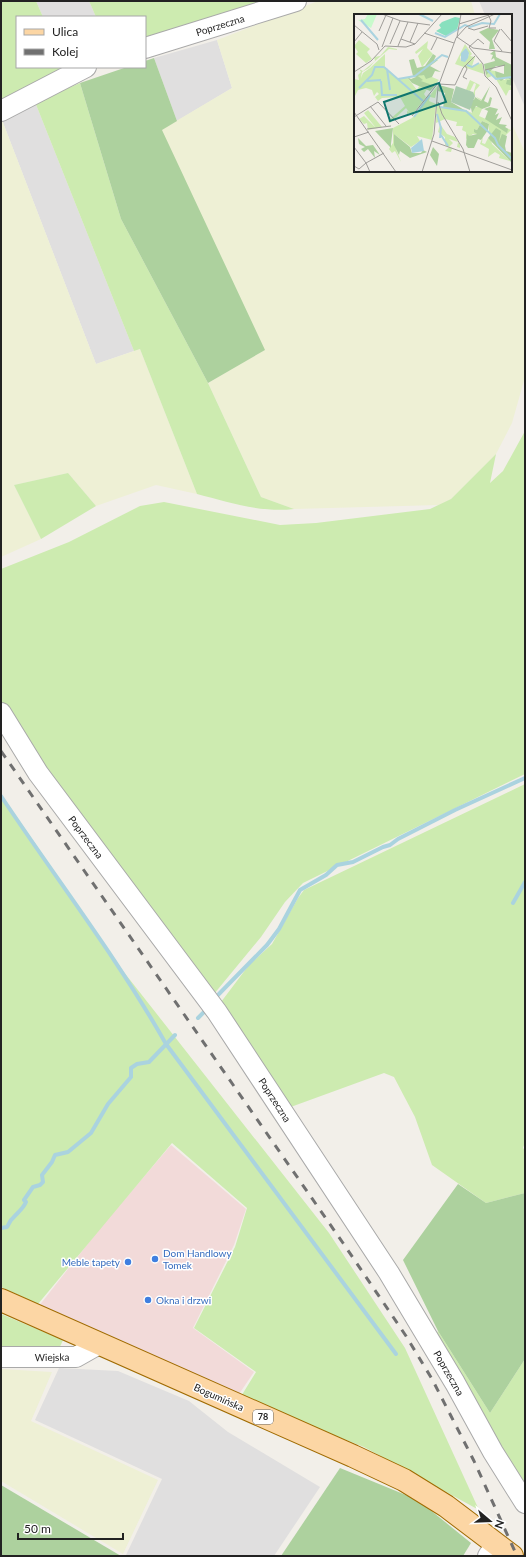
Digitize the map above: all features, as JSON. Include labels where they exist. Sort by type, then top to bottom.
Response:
[{"type":"main road","name":"Bogumińska","points":[[1,1300],[404,1480],[446,1506],[499,1552]]},
{"type":"street","name":"Poprzeczna","points":[[146,48],[296,1]]},
{"type":"street","points":[[1,111],[84,68]]},
{"type":"street","name":"Poprzeczna","points":[[1,713],[38,772],[217,1012],[389,1273],[455,1383],[493,1452],[525,1503]]},
{"type":"street","name":"Wiejska","points":[[1,1357],[76,1357],[99,1344]]},
{"type":"shaded area","points":[[36,1],[89,1],[96,16],[43,16]]},
{"type":"shaded area","points":[[479,1],[525,1],[525,107],[512,77],[512,14],[485,14]]},
{"type":"shaded area","points":[[217,40],[232,88],[177,121],[154,58]]},
{"type":"shaded area","points":[[35,102],[134,351],[96,364],[2,120]]},
{"type":"shaded area","points":[[171,1145],[246,1209],[234,1245],[193,1328],[254,1372],[237,1397],[39,1306],[101,1227]]},
{"type":"shaded area","points":[[59,1368],[118,1371],[189,1401],[228,1432],[320,1487],[274,1556],[126,1555],[162,1479],[35,1420]]},
{"type":"green space","points":[[1,1],[36,1],[43,16],[16,16],[16,68],[63,68],[1,106]]},
{"type":"green space","points":[[89,1],[280,1],[146,41],[146,16],[96,16]]},
{"type":"green space","points":[[318,1],[471,1],[475,14],[354,14],[354,172],[512,172],[512,124],[525,152],[525,377],[512,423],[496,454],[451,499],[439,505],[294,509],[261,497],[208,383],[264,350],[161,130],[232,88],[217,40]]},
{"type":"green space","points":[[154,58],[177,121],[162,130],[265,350],[208,383],[121,219],[80,83],[124,68],[146,68],[146,61]]},
{"type":"green space","points":[[80,83],[121,219],[208,383],[261,497],[294,509],[282,510],[257,508],[197,494],[140,349],[134,351],[35,102]]},
{"type":"green space","points":[[2,120],[96,364],[140,349],[197,494],[156,485],[96,506],[68,473],[14,485],[41,539],[1,557]]},
{"type":"green space","points":[[525,431],[525,774],[303,883],[285,902],[261,937],[214,994],[62,793],[1,703],[1,569],[69,542],[140,506],[164,502],[280,525],[316,523],[430,509],[451,499],[496,454],[490,483],[503,471]]},
{"type":"green space","points":[[68,473],[96,506],[41,539],[14,485]]},
{"type":"green space","points":[[525,784],[525,1142],[523,1148],[525,1150],[525,1193],[486,1203],[432,1165],[415,1117],[394,1077],[384,1073],[288,1108],[221,1002],[249,965],[272,944],[304,890]]},
{"type":"green space","points":[[1,794],[123,971],[329,1233],[405,1348],[479,1510],[364,1447],[240,1398],[256,1372],[194,1328],[235,1247],[247,1208],[172,1143],[38,1304],[1,1287]]},
{"type":"green space","points":[[458,1184],[486,1203],[525,1193],[525,1359],[490,1413],[438,1331],[403,1260]]},
{"type":"green space","points":[[1,1314],[63,1340],[59,1349],[1,1352]]},
{"type":"green space","points":[[438,1331],[490,1413],[525,1359],[525,1490],[434,1337]]},
{"type":"green space","points":[[1,1369],[52,1372],[31,1421],[158,1480],[123,1554],[1,1481]]},
{"type":"green space","points":[[340,1468],[418,1500],[471,1543],[463,1556],[281,1556]]},
{"type":"green space","points":[[1,1485],[121,1556],[1,1556]]},
{"type":"waterway","points":[[217,996],[267,945],[279,929],[300,890],[326,875],[337,865],[353,862],[390,845],[398,839],[455,810],[525,778]]},
{"type":"waterway","points":[[1,796],[107,949],[166,1044],[396,1354]]},
{"type":"waterway","points":[[513,903],[525,882]]},
{"type":"waterway","points":[[198,1018],[207,1009]]},
{"type":"waterway","points":[[1,1228],[7,1227],[11,1220],[22,1209],[26,1202],[24,1200],[33,1187],[40,1185],[43,1182],[42,1175],[52,1162],[55,1155],[68,1152],[91,1133],[108,1104],[131,1077],[131,1068],[137,1064],[149,1062],[175,1035]]},
{"type":"railway","points":[[1,751],[406,1336],[432,1379],[474,1461],[517,1556]]},
{"type":"place","name":"Dom Handlowy Tomek","points":[[155,1259]]},
{"type":"place","name":"Meble tapety","points":[[128,1262]]},
{"type":"place","name":"Okna i drzwi","points":[[148,1300]]}]
